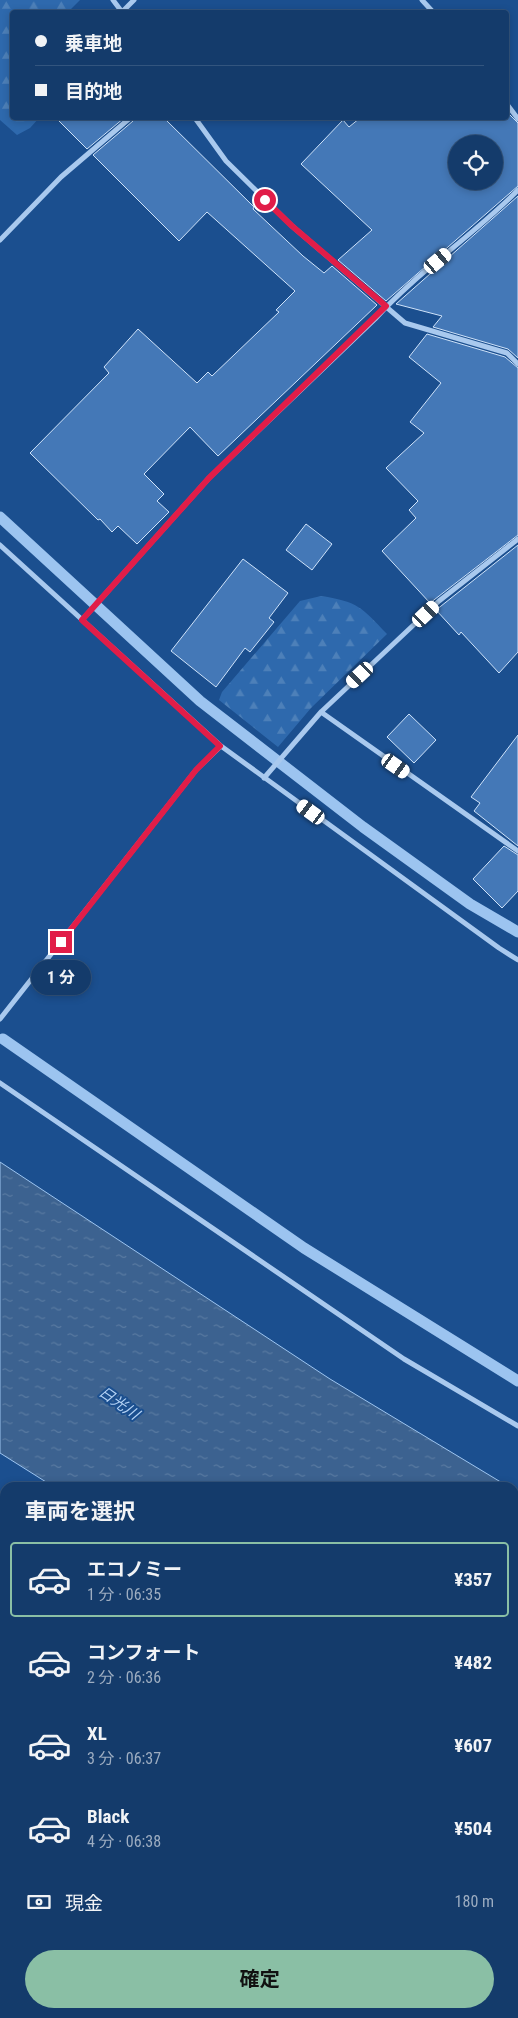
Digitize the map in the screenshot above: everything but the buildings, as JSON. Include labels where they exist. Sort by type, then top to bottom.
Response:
[{"type":"street","points":[[124,10],[134,0]]},
{"type":"street","points":[[422,0],[431,10]]},
{"type":"street","points":[[509,107],[518,119]]},
{"type":"street","points":[[0,240],[61,177],[128,120]]},
{"type":"street","points":[[196,120],[226,161],[292,226],[405,323],[507,353],[518,364]]},
{"type":"street","points":[[82,620],[209,478],[397,295],[493,215],[518,190]]},
{"type":"street","points":[[264,778],[321,712],[439,601],[518,539]]},
{"type":"street","points":[[0,545],[220,746],[518,960]]},
{"type":"street","points":[[321,712],[518,851]]},
{"type":"street","points":[[0,1019],[196,770],[220,746]]},
{"type":"street","points":[[0,1083],[404,1359],[518,1426]]},
{"type":"green space","points":[[0,0],[80,0],[70,10],[10,10],[10,120],[37,120],[30,128],[17,135],[0,120]]},
{"type":"green space","points":[[321,596],[344,601],[358,607],[387,634],[311,708],[278,747],[219,700],[222,692],[300,601]]},
{"type":"water","name":"日光川","points":[[0,1162],[330,1379],[501,1482],[46,1482],[0,1453]]},
{"type":"waterway","points":[[0,517],[200,701],[363,827],[470,904],[518,932]]},
{"type":"waterway","points":[[3,1039],[304,1248],[518,1381]]},
{"type":"route","points":[[61,942],[196,770],[220,746],[82,620],[209,478],[375,319],[386,306],[292,226],[265,200]]}]
